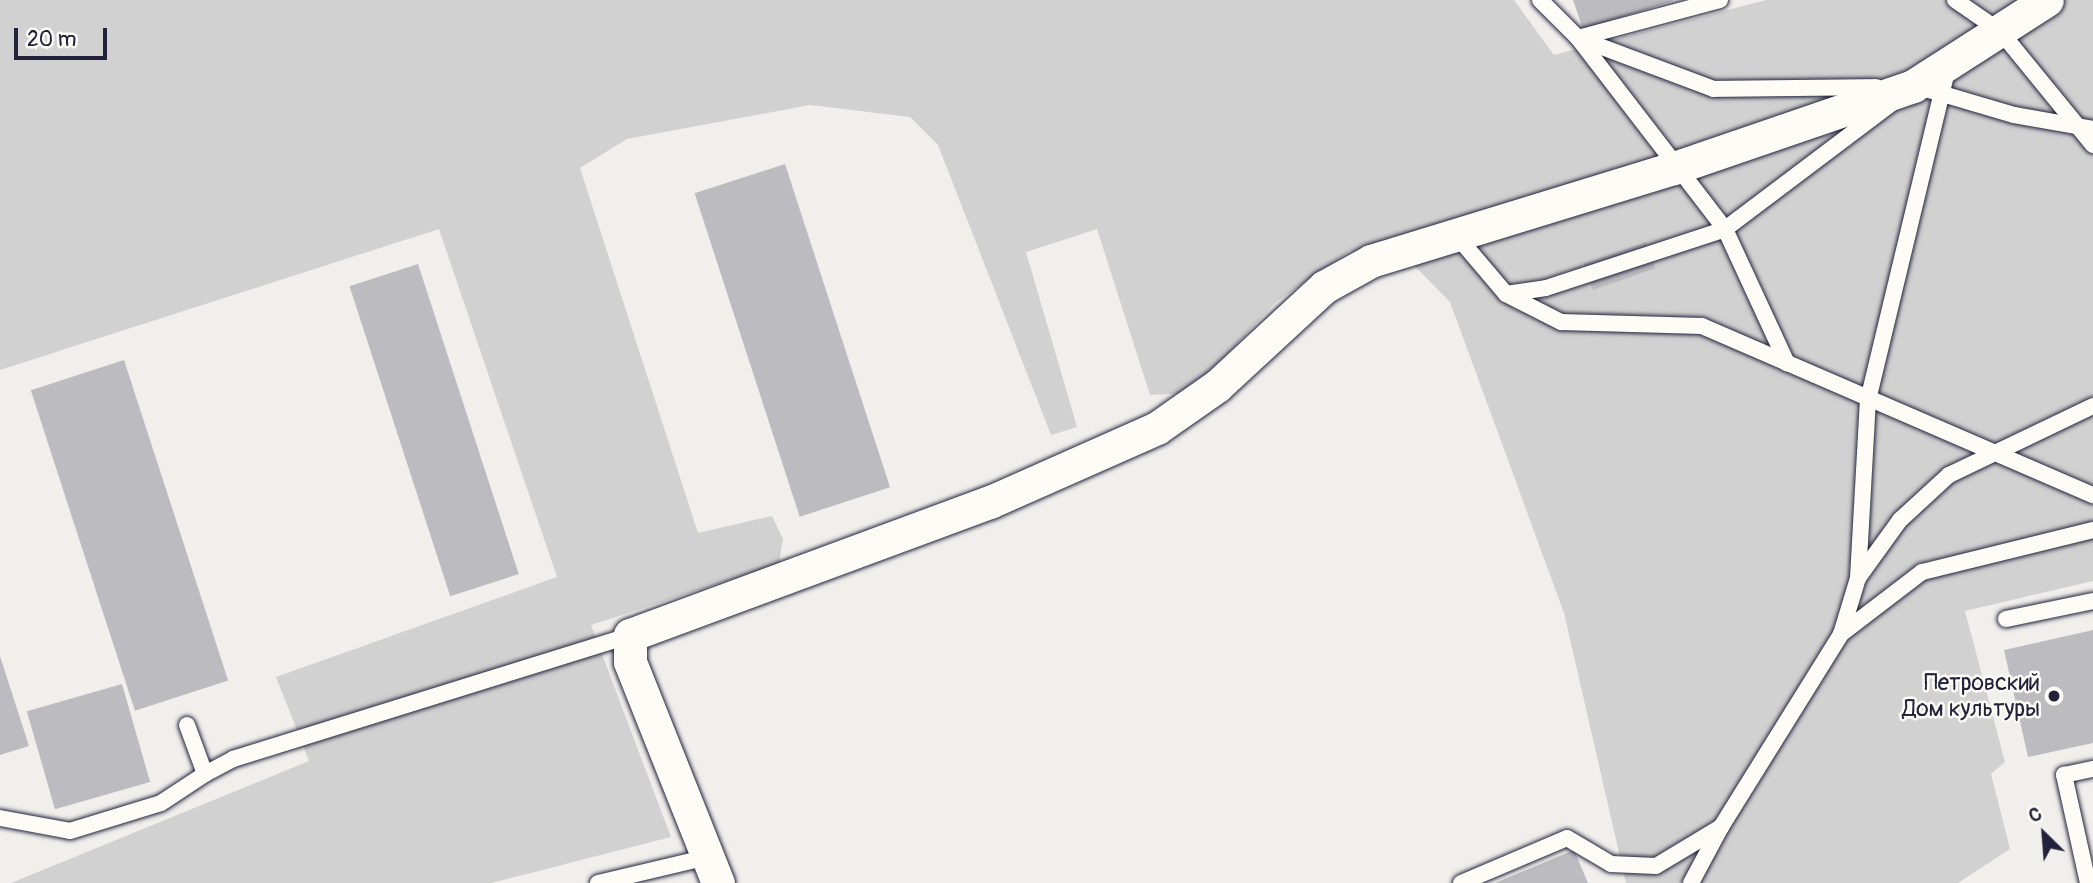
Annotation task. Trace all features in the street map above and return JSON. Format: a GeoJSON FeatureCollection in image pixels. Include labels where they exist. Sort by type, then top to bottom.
{"type":"FeatureCollection","features":[{"type":"Feature","properties":{"kind":"street"},"geometry":{"type":"LineString","coordinates":[[713,870],[630,662],[630,635],[990,502],[1157,429],[1217,386],[1324,286],[1371,261],[1674,169],[1935,79],[2047,0]]}},
{"type":"Feature","properties":{"kind":"lane"},"geometry":{"type":"LineString","coordinates":[[1539,0],[1578,38],[1674,169],[1725,229],[1787,363]]}},
{"type":"Feature","properties":{"kind":"lane"},"geometry":{"type":"LineString","coordinates":[[1578,38],[1720,0]]}},
{"type":"Feature","properties":{"kind":"lane"},"geometry":{"type":"LineString","coordinates":[[1955,0],[2000,32],[2073,125],[2093,145]]}},
{"type":"Feature","properties":{"kind":"lane"},"geometry":{"type":"LineString","coordinates":[[1578,38],[1714,89],[1935,79],[2014,115],[2093,129]]}},
{"type":"Feature","properties":{"kind":"lane"},"geometry":{"type":"LineString","coordinates":[[1506,294],[1546,288],[1725,229],[1935,79]]}},
{"type":"Feature","properties":{"kind":"lane"},"geometry":{"type":"LineString","coordinates":[[1691,883],[1721,827],[1841,634],[1858,578],[1868,400],[1935,79]]}},
{"type":"Feature","properties":{"kind":"lane"},"geometry":{"type":"LineString","coordinates":[[1456,235],[1506,294],[1561,322],[1702,326],[1998,457],[2093,495]]}},
{"type":"Feature","properties":{"kind":"lane"},"geometry":{"type":"LineString","coordinates":[[1858,578],[1900,520],[1949,475],[1998,457],[2093,406]]}},
{"type":"Feature","properties":{"kind":"lane"},"geometry":{"type":"LineString","coordinates":[[1841,634],[1922,572],[2093,530]]}},
{"type":"Feature","properties":{"kind":"lane"},"geometry":{"type":"LineString","coordinates":[[2006,619],[2093,601]]}},
{"type":"Feature","properties":{"kind":"lane"},"geometry":{"type":"LineString","coordinates":[[0,821],[70,831],[161,803],[233,759],[630,635]]}},
{"type":"Feature","properties":{"kind":"lane"},"geometry":{"type":"LineString","coordinates":[[187,725],[205,774]]}},
{"type":"Feature","properties":{"kind":"lane"},"geometry":{"type":"LineString","coordinates":[[2088,883],[2064,775],[2093,769]]}},
{"type":"Feature","properties":{"kind":"lane"},"geometry":{"type":"LineString","coordinates":[[1461,883],[1567,838],[1611,864],[1656,866],[1721,827]]}},
{"type":"Feature","properties":{"kind":"lane"},"geometry":{"type":"LineString","coordinates":[[598,883],[713,870]]}},
{"type":"Feature","properties":{"kind":"shaded area"},"geometry":{"type":"Polygon","coordinates":[[[0,0],[1514,0],[1554,55],[1766,0],[2093,0],[2093,581],[1965,611],[2005,762],[1991,774],[2010,849],[1958,883],[1626,883],[1564,613],[1450,302],[1407,258],[1350,251],[1276,302],[1191,393],[1150,395],[1097,229],[1026,252],[1077,427],[1051,435],[938,145],[910,117],[810,105],[627,139],[580,168],[698,533],[772,516],[783,539],[779,564],[591,625],[671,837],[491,883],[11,883],[309,761],[276,677],[557,577],[439,229],[0,370],[0,0]]]}},
{"type":"Feature","properties":{"kind":"building"},"geometry":{"type":"Polygon","coordinates":[[[1573,0],[1673,0],[1673,1],[1583,29],[1573,0]]]}},
{"type":"Feature","properties":{"kind":"building"},"geometry":{"type":"Polygon","coordinates":[[[785,164],[890,487],[800,517],[695,193],[785,164]]]}},
{"type":"Feature","properties":{"kind":"building"},"geometry":{"type":"Polygon","coordinates":[[[1646,242],[1655,268],[1593,290],[1584,263],[1646,242]]]}},
{"type":"Feature","properties":{"kind":"building"},"geometry":{"type":"Polygon","coordinates":[[[418,264],[519,574],[450,596],[350,286],[418,264]]]}},
{"type":"Feature","properties":{"kind":"building"},"geometry":{"type":"Polygon","coordinates":[[[124,360],[228,681],[135,711],[31,390],[124,360]]]}},
{"type":"Feature","properties":{"kind":"building","name":"Петровский Дом культуры"},"geometry":{"type":"Polygon","coordinates":[[[2093,630],[2093,743],[2028,757],[2004,650],[2093,630]]]}},
{"type":"Feature","properties":{"kind":"building"},"geometry":{"type":"Polygon","coordinates":[[[0,656],[29,746],[0,755],[0,656]]]}},
{"type":"Feature","properties":{"kind":"building"},"geometry":{"type":"Polygon","coordinates":[[[122,684],[150,782],[55,809],[27,711],[122,684]]]}},
{"type":"Feature","properties":{"kind":"building"},"geometry":{"type":"Polygon","coordinates":[[[1574,850],[1588,883],[1495,883],[1574,850]]]}},
{"type":"Feature","properties":{"kind":"place","name":"Петровский Дом культуры"},"geometry":{"type":"Point","coordinates":[2054,696]}}]}
